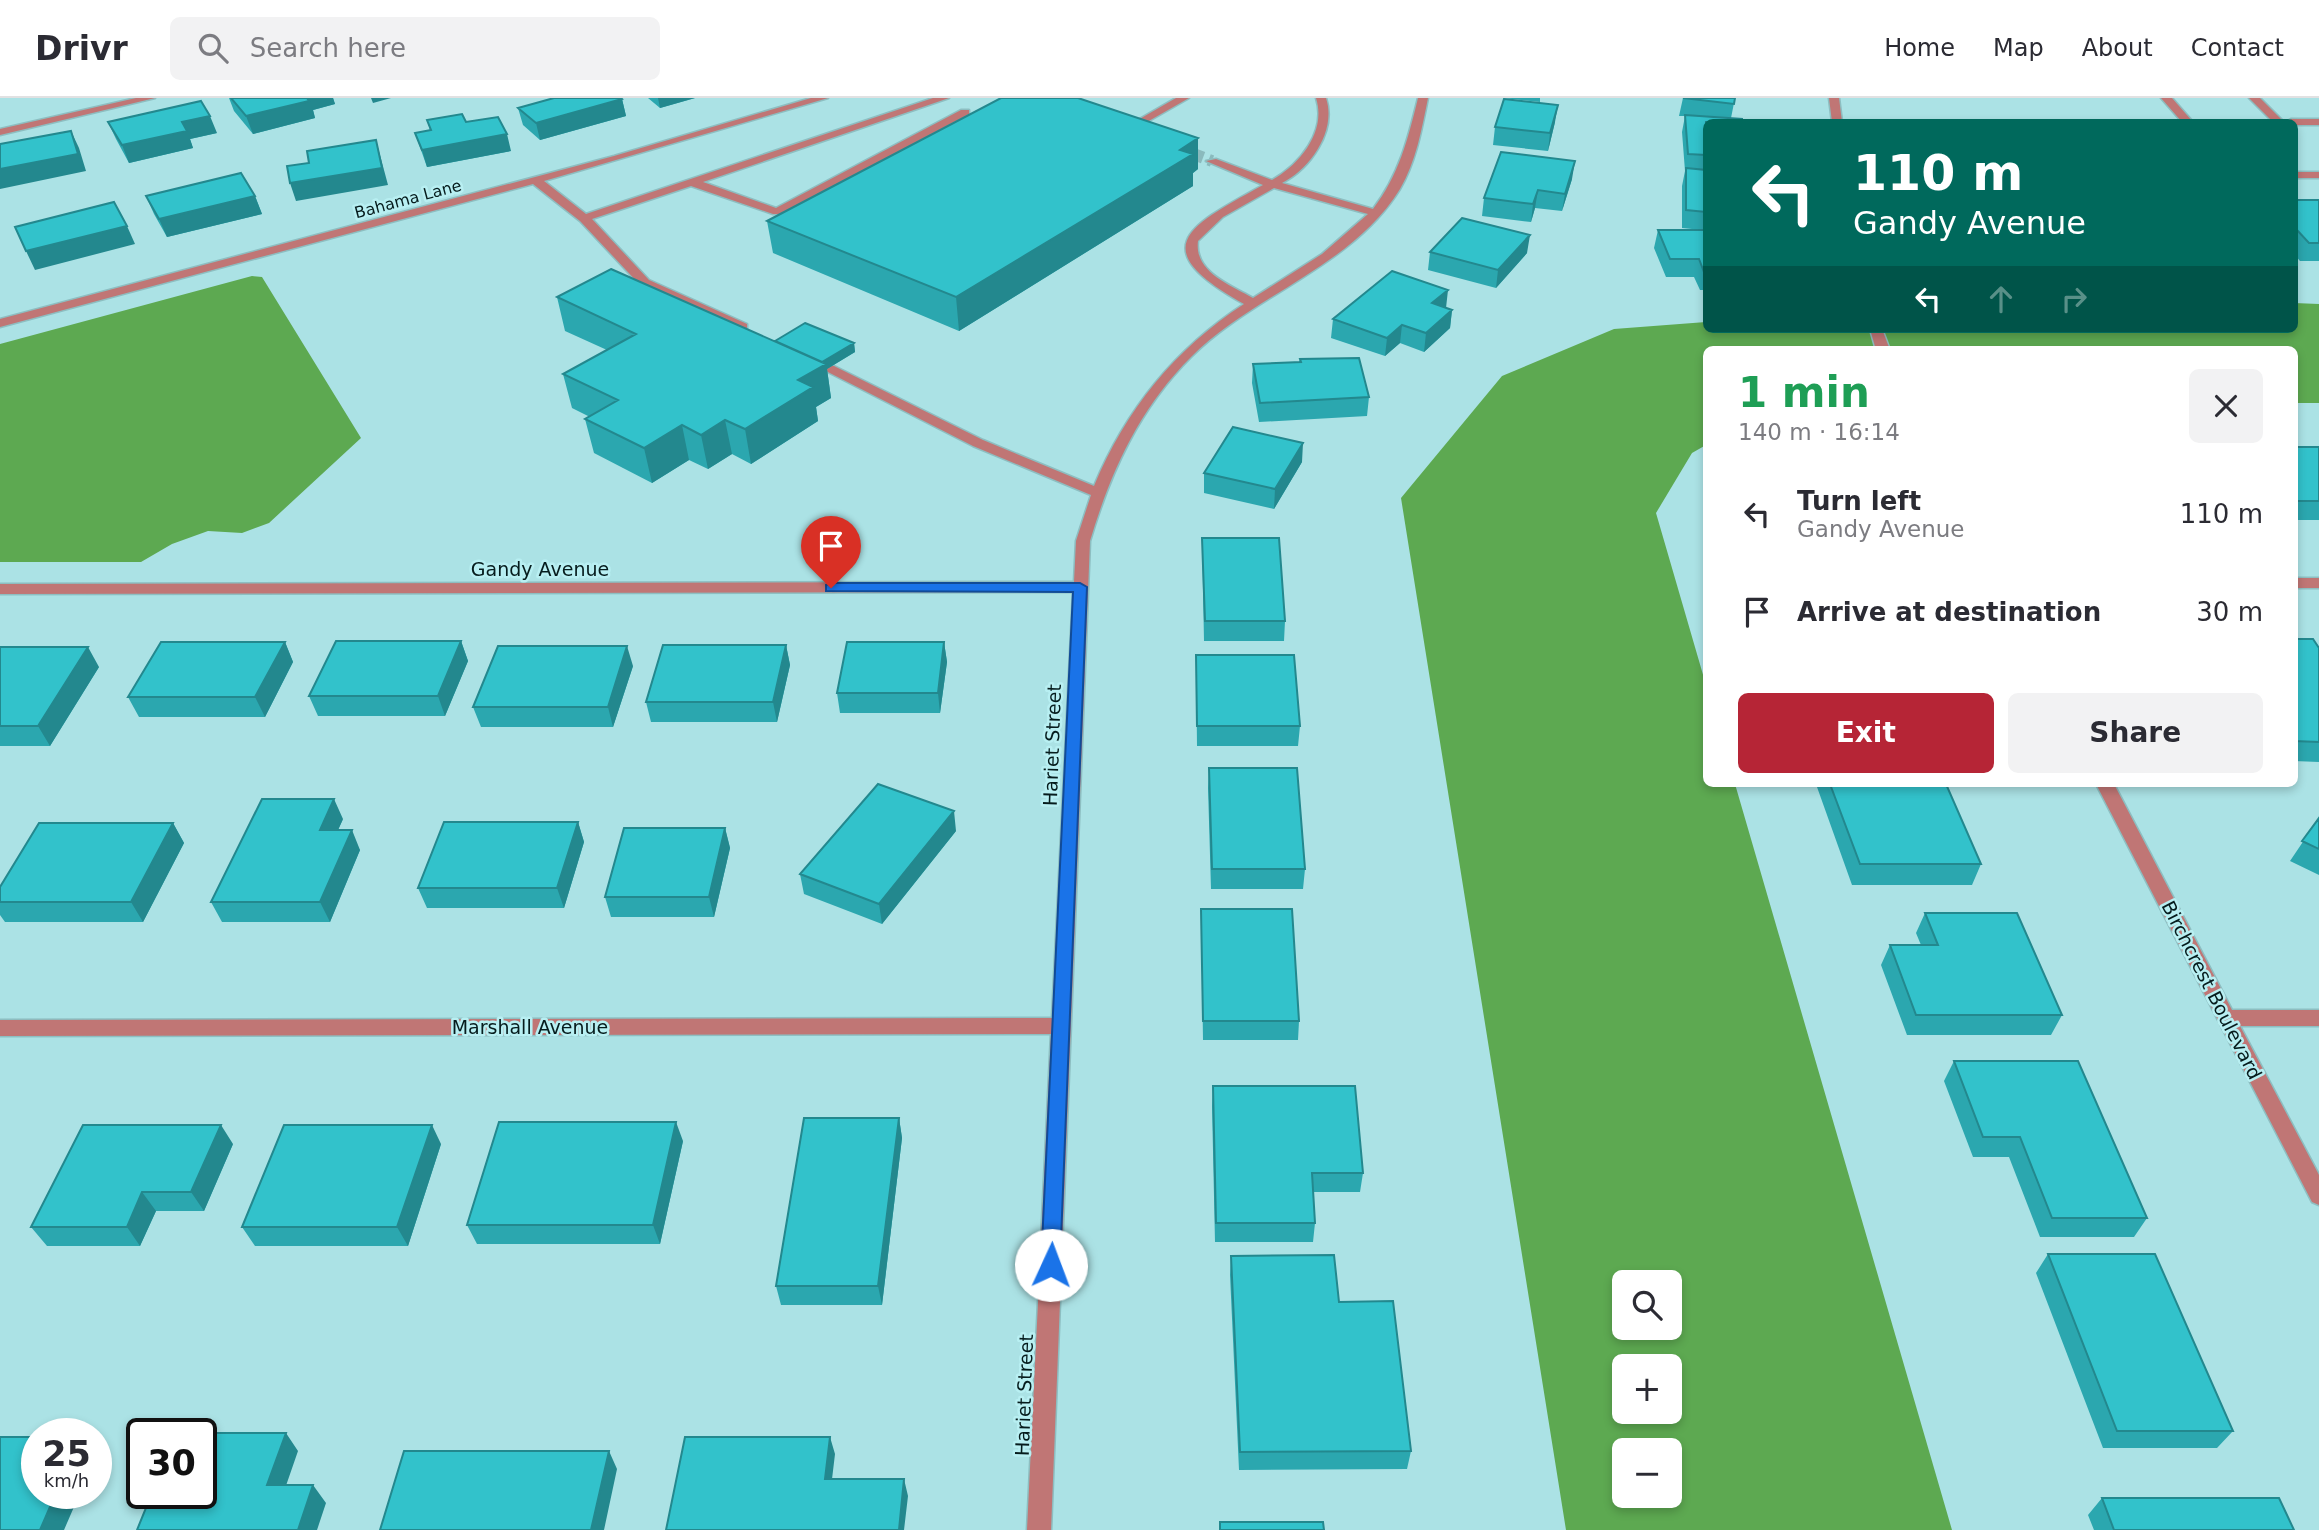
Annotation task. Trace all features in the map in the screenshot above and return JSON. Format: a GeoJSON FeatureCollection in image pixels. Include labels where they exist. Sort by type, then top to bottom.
{"type":"FeatureCollection","features":[{"type":"Feature","properties":{"kind":"street"},"geometry":{"type":"LineString","coordinates":[[0,132],[150,98]]}},
{"type":"Feature","properties":{"kind":"street","name":"Bahama Lane"},"geometry":{"type":"LineString","coordinates":[[0,323],[536,181],[823,98]]}},
{"type":"Feature","properties":{"kind":"street"},"geometry":{"type":"LineString","coordinates":[[1117,124],[1134,131],[1184,98]]}},
{"type":"Feature","properties":{"kind":"street"},"geometry":{"type":"LineString","coordinates":[[1252,303],[1225,289],[1190,260],[1188,247],[1192,235],[1297,169],[1318,138],[1325,106],[1321,98]]}},
{"type":"Feature","properties":{"kind":"street","name":"Hariet Street"},"geometry":{"type":"LineString","coordinates":[[1039,1530],[1083,541],[1097,492],[1123,433],[1159,384],[1189,352],[1252,303],[1348,240],[1376,213],[1394,188],[1408,156],[1423,98]]}},
{"type":"Feature","properties":{"kind":"street"},"geometry":{"type":"LineString","coordinates":[[1834,98],[1837,119]]}},
{"type":"Feature","properties":{"kind":"street"},"geometry":{"type":"LineString","coordinates":[[2166,98],[2185,119]]}},
{"type":"Feature","properties":{"kind":"street"},"geometry":{"type":"LineString","coordinates":[[2254,98],[2276,119]]}},
{"type":"Feature","properties":{"kind":"street"},"geometry":{"type":"LineString","coordinates":[[584,218],[941,100],[965,112]]}},
{"type":"Feature","properties":{"kind":"street"},"geometry":{"type":"LineString","coordinates":[[694,183],[777,212],[965,112],[978,110]]}},
{"type":"Feature","properties":{"kind":"street"},"geometry":{"type":"LineString","coordinates":[[2298,122],[2319,122]]}},
{"type":"Feature","properties":{"kind":"street"},"geometry":{"type":"LineString","coordinates":[[1212,161],[1272,184],[1376,213]]}},
{"type":"Feature","properties":{"kind":"street"},"geometry":{"type":"LineString","coordinates":[[2298,175],[2319,175]]}},
{"type":"Feature","properties":{"kind":"street"},"geometry":{"type":"LineString","coordinates":[[536,181],[584,218],[645,283],[758,335]]}},
{"type":"Feature","properties":{"kind":"street"},"geometry":{"type":"LineString","coordinates":[[829,369],[978,443],[1097,492]]}},
{"type":"Feature","properties":{"kind":"street"},"geometry":{"type":"LineString","coordinates":[[2298,583],[2319,583]]}},
{"type":"Feature","properties":{"kind":"street","name":"Gandy Avenue"},"geometry":{"type":"LineString","coordinates":[[0,589],[1080,587]]}},
{"type":"Feature","properties":{"kind":"street","name":"Birchcrest Boulevard"},"geometry":{"type":"LineString","coordinates":[[2107,787],[2319,1196]]}},
{"type":"Feature","properties":{"kind":"street"},"geometry":{"type":"LineString","coordinates":[[2226,1018],[2319,1018]]}},
{"type":"Feature","properties":{"kind":"street","name":"Marshall Avenue"},"geometry":{"type":"LineString","coordinates":[[0,1028],[1061,1026]]}},
{"type":"Feature","properties":{"kind":"shaded area"},"geometry":{"type":"Polygon","coordinates":[[[252,276],[262,277],[361,438],[269,523],[242,533],[208,531],[172,544],[141,562],[0,562],[0,344],[252,276]]]}},
{"type":"Feature","properties":{"kind":"shaded area"},"geometry":{"type":"Polygon","coordinates":[[[2298,303],[2319,304],[2319,403],[2298,403],[2298,346],[1703,346],[1703,447],[1692,453],[1656,513],[1703,675],[1703,787],[1736,787],[1952,1530],[1566,1530],[1401,498],[1502,376],[1614,329],[1703,322],[1703,333],[2298,333],[2298,303]]]}},
{"type":"Feature","properties":{"kind":"building"},"geometry":{"type":"Polygon","coordinates":[[[231,98],[307,98],[309,101],[246,116],[231,98]]]}},
{"type":"Feature","properties":{"kind":"building"},"geometry":{"type":"Polygon","coordinates":[[[554,98],[622,99],[536,123],[518,108],[554,98]]]}},
{"type":"Feature","properties":{"kind":"building"},"geometry":{"type":"Polygon","coordinates":[[[1001,98],[1078,98],[1198,138],[1180,150],[1193,154],[956,297],[767,221],[1001,98]]]}},
{"type":"Feature","properties":{"kind":"building"},"geometry":{"type":"Polygon","coordinates":[[[1683,98],[1735,98],[1734,104],[1683,98]]]}},
{"type":"Feature","properties":{"kind":"building"},"geometry":{"type":"Polygon","coordinates":[[[1504,99],[1558,105],[1550,133],[1495,127],[1504,99]]]}},
{"type":"Feature","properties":{"kind":"building"},"geometry":{"type":"Polygon","coordinates":[[[201,101],[210,116],[182,122],[187,131],[122,145],[108,122],[201,101]]]}},
{"type":"Feature","properties":{"kind":"building"},"geometry":{"type":"Polygon","coordinates":[[[462,114],[466,122],[498,117],[507,134],[422,150],[415,133],[431,130],[427,120],[462,114]]]}},
{"type":"Feature","properties":{"kind":"building"},"geometry":{"type":"Polygon","coordinates":[[[1685,115],[1742,119],[1703,119],[1703,155],[1688,154],[1685,115]]]}},
{"type":"Feature","properties":{"kind":"building"},"geometry":{"type":"Polygon","coordinates":[[[71,131],[78,154],[0,169],[0,144],[71,131]]]}},
{"type":"Feature","properties":{"kind":"building"},"geometry":{"type":"Polygon","coordinates":[[[376,140],[382,168],[290,183],[287,166],[309,163],[307,151],[376,140]]]}},
{"type":"Feature","properties":{"kind":"building"},"geometry":{"type":"Polygon","coordinates":[[[1501,152],[1575,161],[1565,194],[1538,190],[1533,204],[1484,198],[1501,152]]]}},
{"type":"Feature","properties":{"kind":"building"},"geometry":{"type":"Polygon","coordinates":[[[1686,168],[1703,170],[1703,212],[1686,210],[1686,168]]]}},
{"type":"Feature","properties":{"kind":"building"},"geometry":{"type":"Polygon","coordinates":[[[241,173],[255,196],[159,219],[146,196],[241,173]]]}},
{"type":"Feature","properties":{"kind":"building"},"geometry":{"type":"Polygon","coordinates":[[[2298,200],[2319,200],[2319,243],[2309,243],[2298,231],[2298,200]]]}},
{"type":"Feature","properties":{"kind":"building"},"geometry":{"type":"Polygon","coordinates":[[[114,202],[127,226],[26,251],[15,227],[114,202]]]}},
{"type":"Feature","properties":{"kind":"building"},"geometry":{"type":"Polygon","coordinates":[[[1462,218],[1530,235],[1498,270],[1430,252],[1462,218]]]}},
{"type":"Feature","properties":{"kind":"building"},"geometry":{"type":"Polygon","coordinates":[[[1658,230],[1703,230],[1703,269],[1699,259],[1670,259],[1658,230]]]}},
{"type":"Feature","properties":{"kind":"building"},"geometry":{"type":"Polygon","coordinates":[[[611,269],[826,364],[798,380],[813,387],[745,429],[725,420],[701,435],[682,425],[644,448],[585,419],[618,400],[563,374],[636,334],[557,297],[611,269]]]}},
{"type":"Feature","properties":{"kind":"building"},"geometry":{"type":"Polygon","coordinates":[[[1392,271],[1448,290],[1432,303],[1452,310],[1426,333],[1402,325],[1387,338],[1333,319],[1392,271]]]}},
{"type":"Feature","properties":{"kind":"building"},"geometry":{"type":"Polygon","coordinates":[[[805,323],[854,343],[822,362],[775,341],[805,323]]]}},
{"type":"Feature","properties":{"kind":"building"},"geometry":{"type":"Polygon","coordinates":[[[1359,358],[1369,397],[1260,403],[1253,364],[1301,362],[1300,359],[1359,358]]]}},
{"type":"Feature","properties":{"kind":"building"},"geometry":{"type":"Polygon","coordinates":[[[1233,427],[1303,443],[1275,489],[1204,473],[1233,427]]]}},
{"type":"Feature","properties":{"kind":"building"},"geometry":{"type":"Polygon","coordinates":[[[2298,447],[2319,447],[2319,501],[2298,501],[2298,447]]]}},
{"type":"Feature","properties":{"kind":"building"},"geometry":{"type":"Polygon","coordinates":[[[1202,538],[1279,538],[1285,621],[1205,621],[1202,538]]]}},
{"type":"Feature","properties":{"kind":"building"},"geometry":{"type":"Polygon","coordinates":[[[2298,639],[2313,639],[2319,648],[2319,742],[2298,741],[2298,639]]]}},
{"type":"Feature","properties":{"kind":"building"},"geometry":{"type":"Polygon","coordinates":[[[336,641],[461,641],[438,696],[309,696],[336,641]]]}},
{"type":"Feature","properties":{"kind":"building"},"geometry":{"type":"Polygon","coordinates":[[[161,642],[285,642],[255,697],[128,697],[161,642]]]}},
{"type":"Feature","properties":{"kind":"building"},"geometry":{"type":"Polygon","coordinates":[[[847,642],[944,642],[938,693],[837,693],[847,642]]]}},
{"type":"Feature","properties":{"kind":"building"},"geometry":{"type":"Polygon","coordinates":[[[663,645],[786,645],[773,702],[646,702],[663,645]]]}},
{"type":"Feature","properties":{"kind":"building"},"geometry":{"type":"Polygon","coordinates":[[[498,646],[627,646],[608,707],[473,707],[498,646]]]}},
{"type":"Feature","properties":{"kind":"building"},"geometry":{"type":"Polygon","coordinates":[[[0,647],[88,647],[38,726],[0,726],[0,647]]]}},
{"type":"Feature","properties":{"kind":"building"},"geometry":{"type":"Polygon","coordinates":[[[1196,655],[1294,655],[1300,726],[1197,726],[1196,655]]]}},
{"type":"Feature","properties":{"kind":"building"},"geometry":{"type":"Polygon","coordinates":[[[1209,768],[1297,768],[1305,869],[1212,869],[1209,768]]]}},
{"type":"Feature","properties":{"kind":"building"},"geometry":{"type":"Polygon","coordinates":[[[878,784],[954,811],[879,904],[800,874],[878,784]]]}},
{"type":"Feature","properties":{"kind":"building"},"geometry":{"type":"Polygon","coordinates":[[[1831,787],[1947,787],[1981,864],[1860,864],[1831,787]]]}},
{"type":"Feature","properties":{"kind":"building"},"geometry":{"type":"Polygon","coordinates":[[[262,799],[334,799],[320,830],[352,830],[320,902],[211,902],[262,799]]]}},
{"type":"Feature","properties":{"kind":"building"},"geometry":{"type":"Polygon","coordinates":[[[2319,818],[2319,849],[2302,841],[2319,818]]]}},
{"type":"Feature","properties":{"kind":"building"},"geometry":{"type":"Polygon","coordinates":[[[444,822],[578,822],[557,888],[418,888],[444,822]]]}},
{"type":"Feature","properties":{"kind":"building"},"geometry":{"type":"Polygon","coordinates":[[[39,823],[173,823],[131,902],[0,902],[0,887],[39,823]]]}},
{"type":"Feature","properties":{"kind":"building"},"geometry":{"type":"Polygon","coordinates":[[[624,828],[725,828],[709,897],[605,897],[624,828]]]}},
{"type":"Feature","properties":{"kind":"building"},"geometry":{"type":"Polygon","coordinates":[[[1201,909],[1292,909],[1299,1021],[1203,1021],[1201,909]]]}},
{"type":"Feature","properties":{"kind":"building"},"geometry":{"type":"Polygon","coordinates":[[[1925,913],[2017,913],[2062,1015],[1916,1015],[1890,945],[1938,945],[1925,913]]]}},
{"type":"Feature","properties":{"kind":"building"},"geometry":{"type":"Polygon","coordinates":[[[1954,1061],[2078,1061],[2147,1218],[2052,1218],[2020,1137],[1983,1137],[1954,1061]]]}},
{"type":"Feature","properties":{"kind":"building"},"geometry":{"type":"Polygon","coordinates":[[[1213,1086],[1355,1086],[1363,1173],[1312,1173],[1315,1223],[1216,1223],[1213,1086]]]}},
{"type":"Feature","properties":{"kind":"building"},"geometry":{"type":"Polygon","coordinates":[[[804,1118],[899,1118],[878,1286],[776,1286],[804,1118]]]}},
{"type":"Feature","properties":{"kind":"building"},"geometry":{"type":"Polygon","coordinates":[[[499,1122],[676,1122],[653,1225],[467,1225],[499,1122]]]}},
{"type":"Feature","properties":{"kind":"building"},"geometry":{"type":"Polygon","coordinates":[[[83,1125],[221,1125],[191,1192],[142,1192],[127,1227],[31,1227],[83,1125]]]}},
{"type":"Feature","properties":{"kind":"building"},"geometry":{"type":"Polygon","coordinates":[[[284,1125],[432,1125],[397,1227],[242,1227],[284,1125]]]}},
{"type":"Feature","properties":{"kind":"building"},"geometry":{"type":"Polygon","coordinates":[[[2048,1254],[2155,1254],[2233,1431],[2117,1431],[2048,1254]]]}},
{"type":"Feature","properties":{"kind":"building"},"geometry":{"type":"Polygon","coordinates":[[[1334,1255],[1339,1302],[1393,1301],[1411,1451],[1240,1452],[1231,1256],[1334,1255]]]}},
{"type":"Feature","properties":{"kind":"building"},"geometry":{"type":"Polygon","coordinates":[[[217,1433],[286,1433],[267,1485],[313,1485],[298,1530],[137,1530],[146,1509],[217,1509],[217,1433]]]}},
{"type":"Feature","properties":{"kind":"building"},"geometry":{"type":"Polygon","coordinates":[[[0,1437],[21,1437],[21,1509],[49,1509],[40,1530],[0,1530],[0,1437]]]}},
{"type":"Feature","properties":{"kind":"building"},"geometry":{"type":"Polygon","coordinates":[[[685,1437],[830,1437],[825,1479],[904,1479],[899,1530],[666,1530],[685,1437]]]}},
{"type":"Feature","properties":{"kind":"building"},"geometry":{"type":"Polygon","coordinates":[[[404,1451],[609,1451],[591,1530],[380,1530],[404,1451]]]}},
{"type":"Feature","properties":{"kind":"building"},"geometry":{"type":"Polygon","coordinates":[[[2102,1498],[2279,1498],[2294,1530],[2114,1530],[2102,1498]]]}},
{"type":"Feature","properties":{"kind":"building"},"geometry":{"type":"Polygon","coordinates":[[[1220,1522],[1323,1522],[1324,1530],[1220,1530],[1220,1522]]]}},
{"type":"Feature","properties":{"kind":"tunnel"},"geometry":{"type":"LineString","coordinates":[[1175,147],[1212,161]]}},
{"type":"Feature","properties":{"kind":"route"},"geometry":{"type":"LineString","coordinates":[[831,588],[1080,587],[1051,1265]]}}]}
